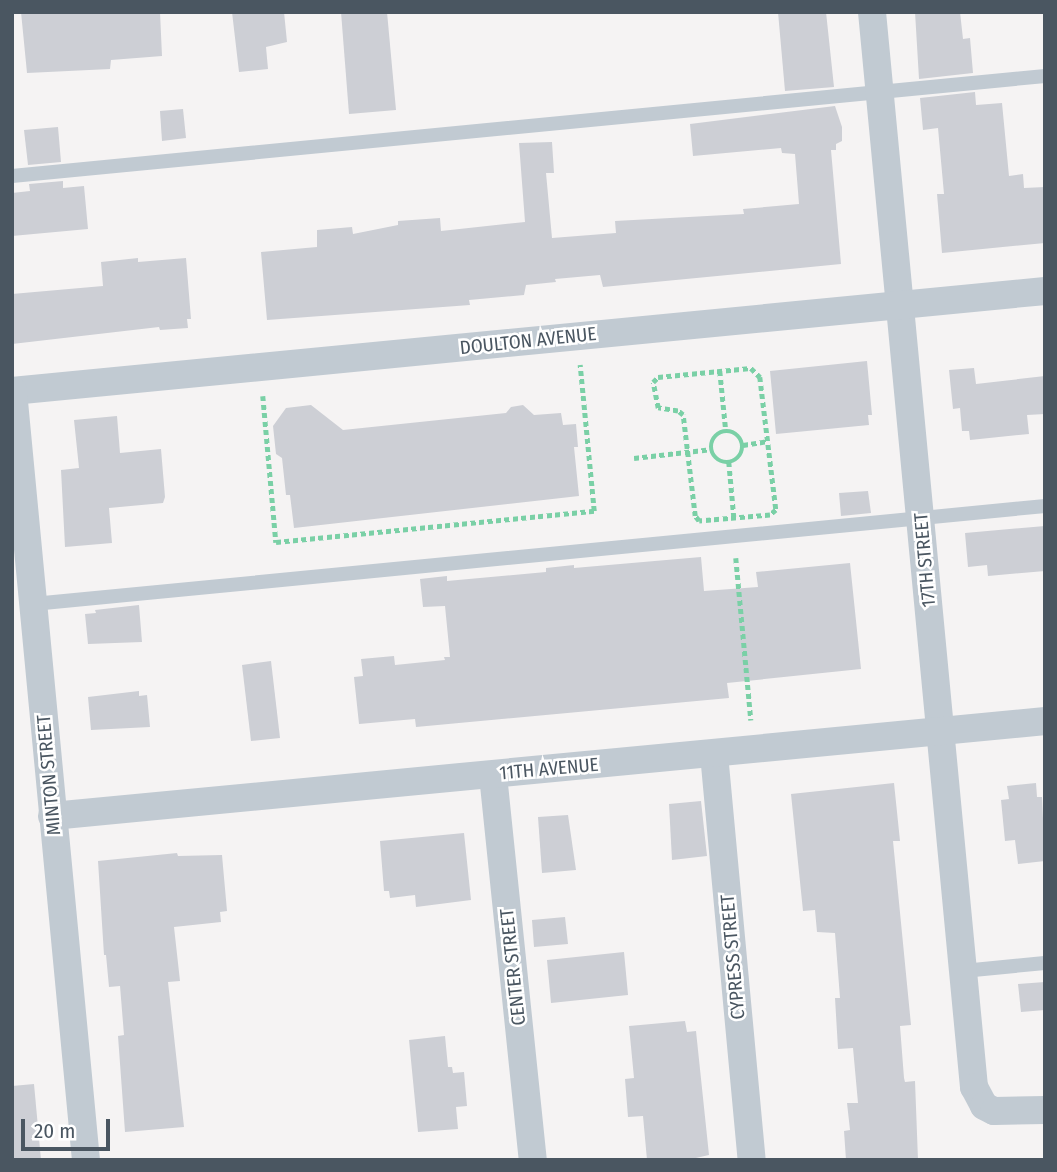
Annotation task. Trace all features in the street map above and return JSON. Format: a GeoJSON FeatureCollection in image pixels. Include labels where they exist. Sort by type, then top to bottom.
{"type":"FeatureCollection","features":[{"type":"Feature","properties":{"kind":"street","name":"17TH STREET"},"geometry":{"type":"LineString","coordinates":[[872,12],[902,305],[974,1087],[984,1106],[1008,1113],[1045,1110]]}},
{"type":"Feature","properties":{"kind":"street","name":"DOULTON AVENUE"},"geometry":{"type":"LineString","coordinates":[[13,391],[1045,291]]}},
{"type":"Feature","properties":{"kind":"street","name":"MINTON STREET"},"geometry":{"type":"LineString","coordinates":[[13,391],[86,1160]]}},
{"type":"Feature","properties":{"kind":"street","name":"11TH AVENUE"},"geometry":{"type":"LineString","coordinates":[[52,816],[1045,721]]}},
{"type":"Feature","properties":{"kind":"street","name":"CYPRESS STREET"},"geometry":{"type":"LineString","coordinates":[[714,754],[752,1160]]}},
{"type":"Feature","properties":{"kind":"street","name":"CENTER STREET"},"geometry":{"type":"LineString","coordinates":[[493,775],[533,1160]]}},
{"type":"Feature","properties":{"kind":"lane"},"geometry":{"type":"LineString","coordinates":[[12,176],[1045,76]]}},
{"type":"Feature","properties":{"kind":"lane"},"geometry":{"type":"LineString","coordinates":[[33,604],[1045,506]]}},
{"type":"Feature","properties":{"kind":"lane"},"geometry":{"type":"LineString","coordinates":[[963,971],[1045,963]]}},
{"type":"Feature","properties":{"kind":"path"},"geometry":{"type":"LineString","coordinates":[[263,396],[276,542],[594,511],[580,365]]}},
{"type":"Feature","properties":{"kind":"path"},"geometry":{"type":"LineString","coordinates":[[751,368],[759,373],[768,441],[775,511],[770,515],[734,519],[696,519],[683,415],[678,411],[658,408],[654,381],[660,377],[751,368]]}},
{"type":"Feature","properties":{"kind":"path"},"geometry":{"type":"LineString","coordinates":[[720,371],[726,431]]}},
{"type":"Feature","properties":{"kind":"path"},"geometry":{"type":"LineString","coordinates":[[726,431],[737,435],[743,445],[740,456],[729,462],[718,459],[712,449],[715,437],[726,431]]}},
{"type":"Feature","properties":{"kind":"path"},"geometry":{"type":"LineString","coordinates":[[743,445],[768,441]]}},
{"type":"Feature","properties":{"kind":"path"},"geometry":{"type":"LineString","coordinates":[[634,458],[712,449]]}},
{"type":"Feature","properties":{"kind":"path"},"geometry":{"type":"LineString","coordinates":[[729,462],[734,519]]}},
{"type":"Feature","properties":{"kind":"path"},"geometry":{"type":"LineString","coordinates":[[735,549],[751,720]]}},
{"type":"Feature","properties":{"kind":"building"},"geometry":{"type":"Polygon","coordinates":[[[21,12],[160,12],[162,56],[111,60],[110,69],[27,73],[21,12]]]}},
{"type":"Feature","properties":{"kind":"building"},"geometry":{"type":"Polygon","coordinates":[[[232,12],[284,12],[287,42],[266,47],[268,69],[239,72],[232,12]]]}},
{"type":"Feature","properties":{"kind":"building"},"geometry":{"type":"Polygon","coordinates":[[[341,12],[387,12],[396,110],[349,114],[341,12]]]}},
{"type":"Feature","properties":{"kind":"building"},"geometry":{"type":"Polygon","coordinates":[[[778,12],[826,12],[834,87],[785,91],[778,12]]]}},
{"type":"Feature","properties":{"kind":"building"},"geometry":{"type":"Polygon","coordinates":[[[915,12],[960,12],[963,39],[970,38],[973,73],[919,79],[915,12]]]}},
{"type":"Feature","properties":{"kind":"building"},"geometry":{"type":"Polygon","coordinates":[[[975,92],[976,105],[1002,103],[1009,176],[1023,174],[1024,188],[1045,187],[1045,243],[942,253],[937,194],[944,194],[938,128],[923,130],[920,98],[975,92]]]}},
{"type":"Feature","properties":{"kind":"building"},"geometry":{"type":"Polygon","coordinates":[[[835,106],[842,127],[842,141],[836,144],[836,150],[831,150],[841,264],[603,287],[600,275],[555,279],[556,282],[526,285],[524,295],[469,300],[470,305],[267,320],[261,252],[317,247],[317,230],[352,227],[353,234],[398,225],[398,221],[440,218],[441,231],[525,222],[519,143],[552,142],[554,173],[546,173],[552,238],[616,233],[615,221],[744,214],[743,209],[799,204],[795,154],[782,153],[781,148],[693,156],[690,124],[835,106]]]}},
{"type":"Feature","properties":{"kind":"building"},"geometry":{"type":"Polygon","coordinates":[[[183,109],[186,138],[162,141],[160,111],[183,109]]]}},
{"type":"Feature","properties":{"kind":"building"},"geometry":{"type":"Polygon","coordinates":[[[58,127],[61,162],[28,165],[24,130],[58,127]]]}},
{"type":"Feature","properties":{"kind":"building"},"geometry":{"type":"Polygon","coordinates":[[[63,181],[63,188],[84,186],[88,229],[12,236],[12,193],[30,191],[29,184],[63,181]]]}},
{"type":"Feature","properties":{"kind":"building"},"geometry":{"type":"Polygon","coordinates":[[[138,258],[138,262],[186,258],[191,319],[187,319],[188,328],[160,330],[159,327],[12,344],[12,294],[103,286],[101,262],[138,258]]]}},
{"type":"Feature","properties":{"kind":"building"},"geometry":{"type":"Polygon","coordinates":[[[867,361],[872,415],[868,415],[869,425],[776,434],[770,371],[867,361]]]}},
{"type":"Feature","properties":{"kind":"building"},"geometry":{"type":"Polygon","coordinates":[[[974,368],[976,384],[1045,376],[1045,414],[1027,415],[1029,434],[970,440],[969,431],[962,431],[960,408],[953,409],[949,370],[974,368]]]}},
{"type":"Feature","properties":{"kind":"building"},"geometry":{"type":"Polygon","coordinates":[[[311,405],[343,430],[506,413],[511,407],[523,405],[534,415],[561,413],[563,425],[576,424],[578,447],[574,447],[579,496],[294,528],[290,495],[286,495],[282,458],[276,454],[273,426],[286,408],[311,405]]]}},
{"type":"Feature","properties":{"kind":"building"},"geometry":{"type":"Polygon","coordinates":[[[117,416],[120,453],[161,449],[165,497],[163,503],[109,508],[112,543],[65,547],[61,470],[79,468],[74,420],[117,416]]]}},
{"type":"Feature","properties":{"kind":"building"},"geometry":{"type":"Polygon","coordinates":[[[868,491],[871,513],[841,516],[839,493],[868,491]]]}},
{"type":"Feature","properties":{"kind":"building"},"geometry":{"type":"Polygon","coordinates":[[[1045,526],[1045,571],[988,576],[987,565],[968,567],[965,533],[1045,526]]]}},
{"type":"Feature","properties":{"kind":"building"},"geometry":{"type":"Polygon","coordinates":[[[701,557],[704,591],[758,587],[756,572],[850,563],[861,669],[727,683],[729,698],[416,727],[415,719],[359,724],[354,677],[363,676],[361,659],[394,656],[395,665],[445,660],[444,657],[450,657],[445,606],[423,607],[420,579],[447,576],[447,581],[546,572],[546,568],[574,565],[574,568],[701,557]]]}},
{"type":"Feature","properties":{"kind":"building"},"geometry":{"type":"Polygon","coordinates":[[[139,605],[142,642],[88,644],[85,614],[96,613],[95,610],[139,605]]]}},
{"type":"Feature","properties":{"kind":"building"},"geometry":{"type":"Polygon","coordinates":[[[271,661],[280,738],[251,741],[242,665],[271,661]]]}},
{"type":"Feature","properties":{"kind":"building"},"geometry":{"type":"Polygon","coordinates":[[[139,691],[139,696],[147,695],[150,727],[91,730],[88,697],[139,691]]]}},
{"type":"Feature","properties":{"kind":"building"},"geometry":{"type":"Polygon","coordinates":[[[894,783],[900,841],[893,841],[911,1025],[900,1026],[905,1082],[915,1081],[918,1160],[846,1160],[844,1131],[850,1130],[847,1103],[858,1103],[853,1048],[838,1049],[835,998],[840,998],[835,933],[817,932],[815,910],[803,911],[791,794],[894,783]]]}},
{"type":"Feature","properties":{"kind":"building"},"geometry":{"type":"Polygon","coordinates":[[[1036,783],[1037,797],[1042,797],[1045,861],[1018,864],[1015,840],[1005,841],[1001,800],[1009,799],[1007,786],[1036,783]]]}},
{"type":"Feature","properties":{"kind":"building"},"geometry":{"type":"Polygon","coordinates":[[[701,801],[707,856],[672,860],[669,804],[701,801]]]}},
{"type":"Feature","properties":{"kind":"building"},"geometry":{"type":"Polygon","coordinates":[[[568,815],[576,870],[542,873],[538,817],[568,815]]]}},
{"type":"Feature","properties":{"kind":"building"},"geometry":{"type":"Polygon","coordinates":[[[464,833],[471,900],[416,907],[415,895],[390,898],[389,891],[384,891],[380,841],[464,833]]]}},
{"type":"Feature","properties":{"kind":"building"},"geometry":{"type":"Polygon","coordinates":[[[177,853],[178,856],[222,855],[227,911],[220,912],[221,922],[174,927],[180,981],[168,982],[184,1127],[125,1132],[118,1036],[124,1035],[120,986],[109,987],[104,955],[98,861],[177,853]]]}},
{"type":"Feature","properties":{"kind":"building"},"geometry":{"type":"Polygon","coordinates":[[[565,917],[568,944],[534,947],[532,920],[565,917]]]}},
{"type":"Feature","properties":{"kind":"building"},"geometry":{"type":"Polygon","coordinates":[[[624,952],[628,995],[551,1003],[547,960],[624,952]]]}},
{"type":"Feature","properties":{"kind":"building"},"geometry":{"type":"Polygon","coordinates":[[[1045,982],[1045,1010],[1021,1012],[1018,984],[1045,982]]]}},
{"type":"Feature","properties":{"kind":"building"},"geometry":{"type":"Polygon","coordinates":[[[685,1021],[687,1032],[696,1031],[709,1155],[687,1160],[647,1160],[643,1116],[628,1117],[625,1079],[634,1078],[629,1026],[685,1021]]]}},
{"type":"Feature","properties":{"kind":"building"},"geometry":{"type":"Polygon","coordinates":[[[445,1036],[448,1067],[452,1067],[453,1073],[464,1072],[467,1106],[456,1107],[458,1129],[418,1132],[409,1040],[445,1036]]]}},
{"type":"Feature","properties":{"kind":"building"},"geometry":{"type":"Polygon","coordinates":[[[34,1084],[41,1160],[12,1160],[12,1086],[34,1084]]]}}]}
